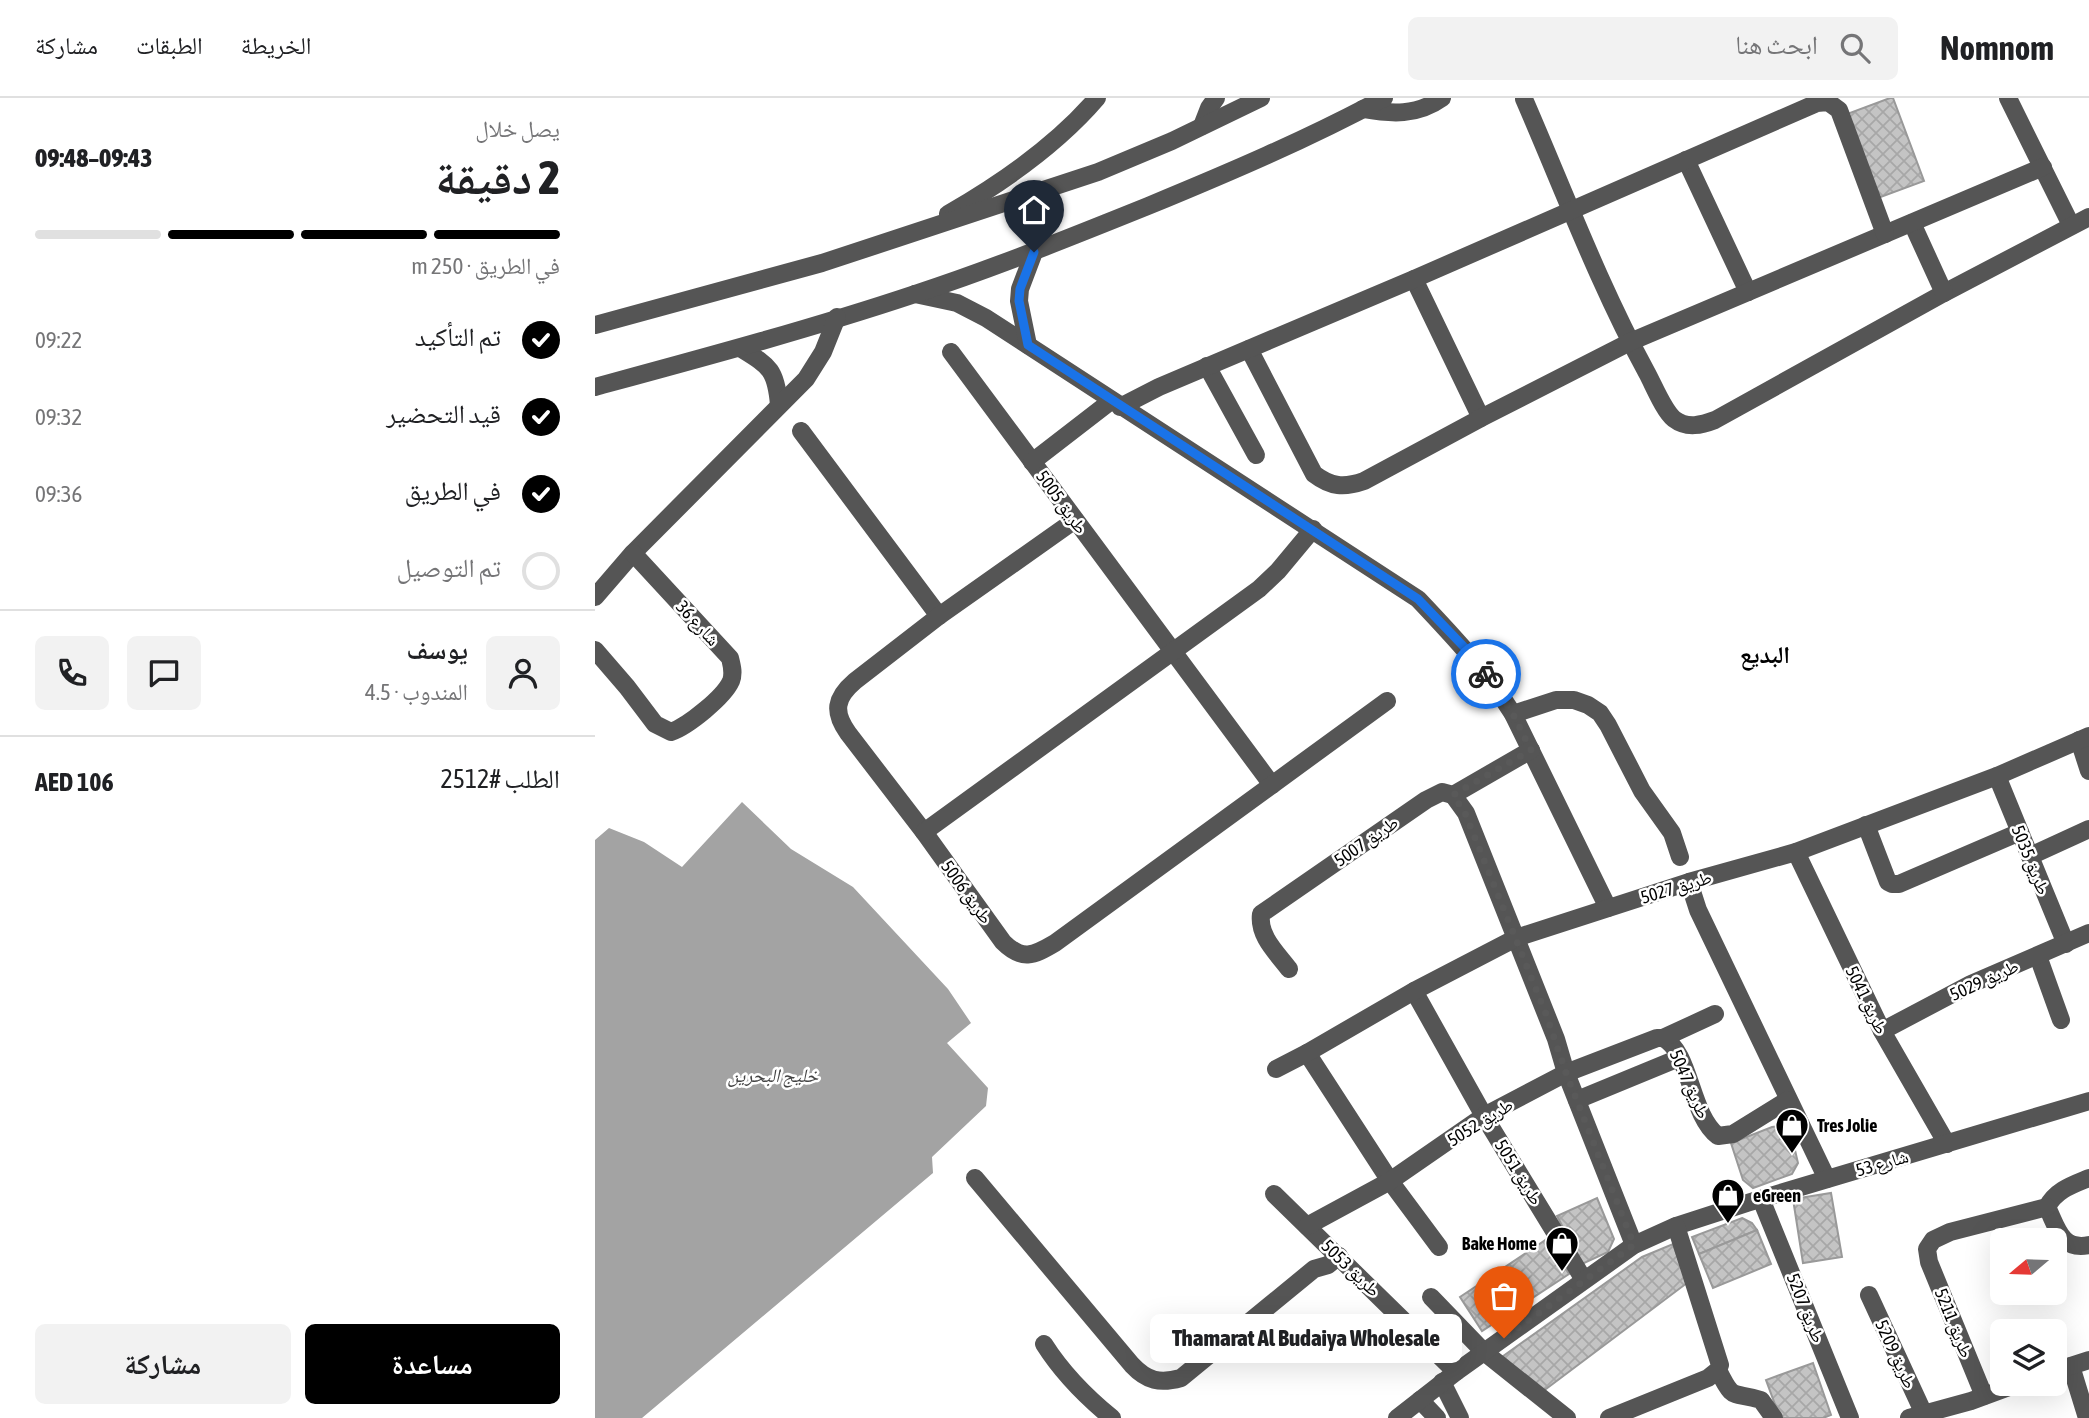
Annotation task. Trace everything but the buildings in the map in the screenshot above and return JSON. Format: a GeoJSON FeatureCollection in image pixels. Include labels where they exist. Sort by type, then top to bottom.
{"type":"FeatureCollection","features":[{"type":"Feature","properties":{"kind":"street"},"geometry":{"type":"LineString","coordinates":[[1202,126],[1216,98]]}},
{"type":"Feature","properties":{"kind":"street"},"geometry":{"type":"LineString","coordinates":[[595,325],[734,288],[915,233],[1098,172],[1261,98]]}},
{"type":"Feature","properties":{"kind":"street"},"geometry":{"type":"LineString","coordinates":[[595,387],[740,348],[915,294],[1034,252],[1198,186],[1384,98]]}},
{"type":"Feature","properties":{"kind":"street"},"geometry":{"type":"LineString","coordinates":[[1363,109],[1385,113],[1410,113],[1433,105],[1442,98]]}},
{"type":"Feature","properties":{"kind":"street"},"geometry":{"type":"LineString","coordinates":[[2008,98],[2071,225]]}},
{"type":"Feature","properties":{"kind":"street"},"geometry":{"type":"LineString","coordinates":[[1524,99],[1630,342],[1674,419],[1687,425],[1702,425],[1715,420],[1944,293],[2089,217]]}},
{"type":"Feature","properties":{"kind":"street"},"geometry":{"type":"LineString","coordinates":[[915,233],[979,196],[1037,155],[1092,101]]}},
{"type":"Feature","properties":{"kind":"street"},"geometry":{"type":"LineString","coordinates":[[1032,462],[1115,404],[1571,211],[1817,103],[1828,102],[1839,110],[1885,234]]}},
{"type":"Feature","properties":{"kind":"street"},"geometry":{"type":"LineString","coordinates":[[1686,160],[1748,292]]}},
{"type":"Feature","properties":{"kind":"street"},"geometry":{"type":"LineString","coordinates":[[1249,349],[1314,474],[1325,482],[1338,486],[1352,485],[1630,342],[2043,167]]}},
{"type":"Feature","properties":{"kind":"street"},"geometry":{"type":"LineString","coordinates":[[1912,223],[1944,293]]}},
{"type":"Feature","properties":{"kind":"street"},"geometry":{"type":"LineString","coordinates":[[1028,345],[1019,301],[1020,289],[1034,252]]}},
{"type":"Feature","properties":{"kind":"street"},"geometry":{"type":"LineString","coordinates":[[1414,278],[1481,418]]}},
{"type":"Feature","properties":{"kind":"street"},"geometry":{"type":"LineString","coordinates":[[915,294],[957,303],[972,310],[1418,599],[1467,650],[1495,685],[1513,714],[1608,908]]}},
{"type":"Feature","properties":{"kind":"street"},"geometry":{"type":"LineString","coordinates":[[595,597],[633,553],[806,379],[824,352],[837,317]]}},
{"type":"Feature","properties":{"kind":"street"},"geometry":{"type":"LineString","coordinates":[[740,348],[758,359],[774,376],[779,405]]}},
{"type":"Feature","properties":{"kind":"street","name":"طريق 5005"},"geometry":{"type":"LineString","coordinates":[[951,352],[1272,785]]}},
{"type":"Feature","properties":{"kind":"street"},"geometry":{"type":"LineString","coordinates":[[1207,366],[1256,455]]}},
{"type":"Feature","properties":{"kind":"street"},"geometry":{"type":"LineString","coordinates":[[801,431],[939,617]]}},
{"type":"Feature","properties":{"kind":"street","name":"طريق 5006"},"geometry":{"type":"LineString","coordinates":[[1075,520],[939,617],[849,686],[843,691],[838,705],[840,721],[844,727],[1012,952],[1025,956],[1039,953],[1055,943],[1387,701]]}},
{"type":"Feature","properties":{"kind":"street"},"geometry":{"type":"LineString","coordinates":[[924,832],[1269,581],[1313,530]]}},
{"type":"Feature","properties":{"kind":"street","name":"شارع 36"},"geometry":{"type":"LineString","coordinates":[[595,650],[655,724],[671,732],[680,729],[707,709],[730,682],[733,670],[730,658],[633,553]]}},
{"type":"Feature","properties":{"kind":"street"},"geometry":{"type":"LineString","coordinates":[[1513,714],[1556,700],[1574,700],[1600,713],[1642,791],[1672,834],[1680,857]]}},
{"type":"Feature","properties":{"kind":"street"},"geometry":{"type":"LineString","coordinates":[[2084,738],[2089,771]]}},
{"type":"Feature","properties":{"kind":"street","name":"طريق 5027"},"geometry":{"type":"LineString","coordinates":[[1276,1069],[1307,1054],[1414,991],[1516,938],[1689,882],[1796,852],[1997,776],[2084,738]]}},
{"type":"Feature","properties":{"kind":"street","name":"طريق 5007"},"geometry":{"type":"LineString","coordinates":[[1289,969],[1264,935],[1259,925],[1261,914],[1426,800],[1441,792],[1453,795],[1531,750]]}},
{"type":"Feature","properties":{"kind":"street","name":"طريق 5035"},"geometry":{"type":"LineString","coordinates":[[1997,776],[2066,944]]}},
{"type":"Feature","properties":{"kind":"street"},"geometry":{"type":"LineString","coordinates":[[1453,795],[1465,813],[1516,938],[1634,1245]]}},
{"type":"Feature","properties":{"kind":"street"},"geometry":{"type":"LineString","coordinates":[[1866,825],[1888,882],[1892,884],[1899,884],[2020,832]]}},
{"type":"Feature","properties":{"kind":"street"},"geometry":{"type":"LineString","coordinates":[[2030,856],[2089,829]]}},
{"type":"Feature","properties":{"kind":"street","name":"طريق 5041"},"geometry":{"type":"LineString","coordinates":[[1796,852],[1882,1031],[1947,1144]]}},
{"type":"Feature","properties":{"kind":"street"},"geometry":{"type":"LineString","coordinates":[[1689,882],[1698,911],[1827,1179]]}},
{"type":"Feature","properties":{"kind":"street","name":"طريق 5029"},"geometry":{"type":"LineString","coordinates":[[1882,1031],[1971,984],[2089,933]]}},
{"type":"Feature","properties":{"kind":"street"},"geometry":{"type":"LineString","coordinates":[[2038,956],[2061,1020]]}},
{"type":"Feature","properties":{"kind":"street","name":"طريق 5051"},"geometry":{"type":"LineString","coordinates":[[1414,991],[1484,1116],[1584,1280]]}},
{"type":"Feature","properties":{"kind":"street","name":"طريق 5052"},"geometry":{"type":"LineString","coordinates":[[1307,1226],[1389,1181],[1484,1116],[1566,1073],[1663,1038],[1715,1014]]}},
{"type":"Feature","properties":{"kind":"street","name":"طريق 5047"},"geometry":{"type":"LineString","coordinates":[[1663,1038],[1675,1047],[1705,1122],[1718,1136],[1733,1133],[1788,1100]]}},
{"type":"Feature","properties":{"kind":"street"},"geometry":{"type":"LineString","coordinates":[[1307,1054],[1389,1181],[1439,1247]]}},
{"type":"Feature","properties":{"kind":"street"},"geometry":{"type":"LineString","coordinates":[[1577,1100],[1679,1058]]}},
{"type":"Feature","properties":{"kind":"street","name":"شارع 53"},"geometry":{"type":"LineString","coordinates":[[1397,1418],[1449,1377],[1634,1245],[1676,1226],[1761,1199],[2089,1101]]}},
{"type":"Feature","properties":{"kind":"street"},"geometry":{"type":"LineString","coordinates":[[975,1178],[1132,1365],[1141,1375],[1154,1381],[1168,1382],[1181,1378],[1317,1267],[1328,1265],[1334,1252]]}},
{"type":"Feature","properties":{"kind":"street"},"geometry":{"type":"LineString","coordinates":[[2089,1178],[2058,1193],[2046,1206],[2064,1240],[2080,1247],[2089,1245]]}},
{"type":"Feature","properties":{"kind":"street","name":"طريق 5053"},"geometry":{"type":"LineString","coordinates":[[1274,1194],[1334,1252],[1449,1377],[1460,1418]]}},
{"type":"Feature","properties":{"kind":"street","name":"طريق 5207"},"geometry":{"type":"LineString","coordinates":[[1761,1199],[1850,1418]]}},
{"type":"Feature","properties":{"kind":"street","name":"طريق 5211"},"geometry":{"type":"LineString","coordinates":[[1976,1405],[1927,1249],[1933,1240],[1950,1232],[2046,1206]]}},
{"type":"Feature","properties":{"kind":"street"},"geometry":{"type":"LineString","coordinates":[[1609,1418],[1708,1378],[1720,1366],[1676,1226]]}},
{"type":"Feature","properties":{"kind":"street","name":"طريق 5209"},"geometry":{"type":"LineString","coordinates":[[1869,1295],[1916,1416]]}},
{"type":"Feature","properties":{"kind":"street"},"geometry":{"type":"LineString","coordinates":[[1431,1297],[1484,1352],[1567,1418]]}},
{"type":"Feature","properties":{"kind":"street"},"geometry":{"type":"LineString","coordinates":[[1044,1344],[1057,1365],[1084,1395],[1112,1418]]}},
{"type":"Feature","properties":{"kind":"street"},"geometry":{"type":"LineString","coordinates":[[2067,1368],[2089,1360]]}},
{"type":"Feature","properties":{"kind":"street"},"geometry":{"type":"LineString","coordinates":[[1718,1370],[1730,1392],[1761,1400],[1774,1418]]}},
{"type":"Feature","properties":{"kind":"street"},"geometry":{"type":"LineString","coordinates":[[2067,1377],[2087,1418]]}},
{"type":"Feature","properties":{"kind":"street"},"geometry":{"type":"LineString","coordinates":[[1916,1416],[1976,1405],[1994,1396]]}},
{"type":"Feature","properties":{"kind":"street"},"geometry":{"type":"LineString","coordinates":[[1420,1400],[1437,1418]]}},
{"type":"Feature","properties":{"kind":"water","name":"خليج البحرين"},"geometry":{"type":"Polygon","coordinates":[[[742,802],[791,849],[853,887],[948,989],[971,1023],[947,1043],[988,1088],[986,1106],[932,1157],[933,1173],[642,1418],[595,1418],[595,840],[609,828],[644,842],[682,867],[742,802]]]}},
{"type":"Feature","properties":{"kind":"way so far"},"geometry":{"type":"LineString","coordinates":[[1486,674],[1513,714],[1531,750],[1453,795],[1465,813],[1516,938],[1634,1245],[1504,1338]]}},
{"type":"Feature","properties":{"kind":"place","name":"Tres Jolie"},"geometry":{"type":"Point","coordinates":[1792,1155]}},
{"type":"Feature","properties":{"kind":"place","name":"eGreen"},"geometry":{"type":"Point","coordinates":[1728,1225]}},
{"type":"Feature","properties":{"kind":"place","name":"Bake Home"},"geometry":{"type":"Point","coordinates":[1562,1273]}},
{"type":"Feature","properties":{"kind":"place","name":"Thamarat Al Budaiya Wholesale"},"geometry":{"type":"Point","coordinates":[1504,1338]}},
{"type":"Feature","properties":{"kind":"district","name":"البديع"},"geometry":{"type":"Point","coordinates":[1765,654]}},
{"type":"Feature","properties":{"kind":"route"},"geometry":{"type":"LineString","coordinates":[[1034,252],[1020,289],[1019,301],[1028,345],[1418,599],[1486,674]]}}]}
